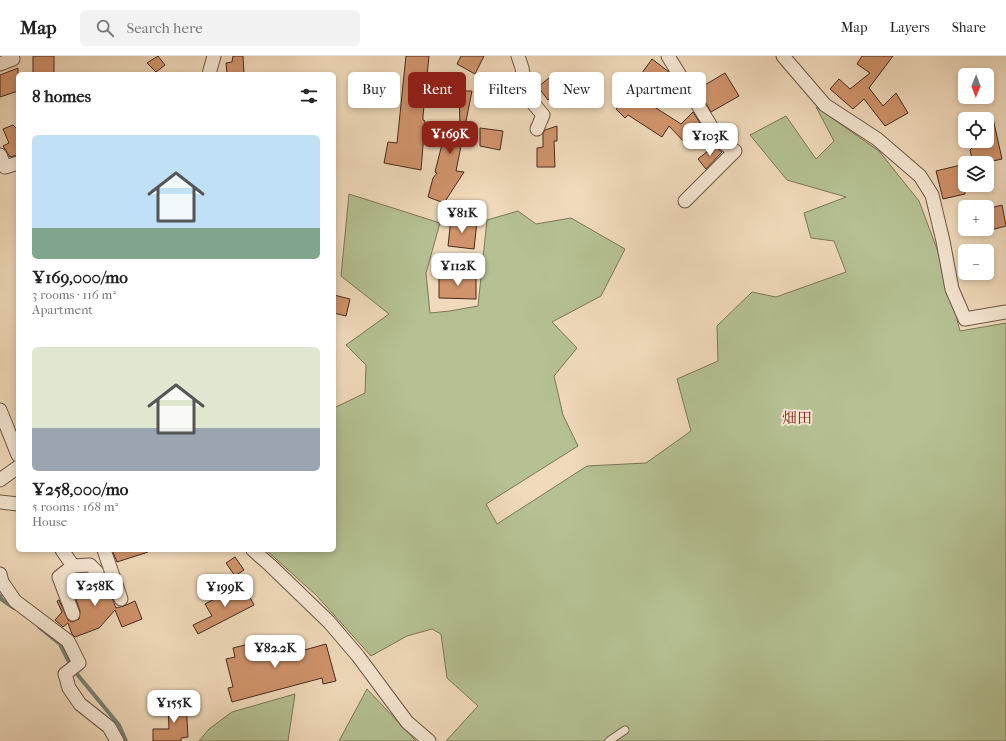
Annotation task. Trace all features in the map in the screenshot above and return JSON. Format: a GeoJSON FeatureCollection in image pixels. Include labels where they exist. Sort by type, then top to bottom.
{"type":"FeatureCollection","features":[{"type":"Feature","properties":{"kind":"street"},"geometry":{"type":"LineString","coordinates":[[0,64],[13,59],[12,56]]}},
{"type":"Feature","properties":{"kind":"street"},"geometry":{"type":"LineString","coordinates":[[210,72],[214,56]]}},
{"type":"Feature","properties":{"kind":"street"},"geometry":{"type":"LineString","coordinates":[[518,56],[528,96],[543,115],[537,129]]}},
{"type":"Feature","properties":{"kind":"street"},"geometry":{"type":"LineString","coordinates":[[668,56],[720,141],[735,151],[685,201]]}},
{"type":"Feature","properties":{"kind":"street"},"geometry":{"type":"LineString","coordinates":[[784,56],[825,105],[877,139],[920,176],[932,195],[952,289],[965,319],[1006,312]]}},
{"type":"Feature","properties":{"kind":"street"},"geometry":{"type":"LineString","coordinates":[[0,155],[5,167],[16,164]]}},
{"type":"Feature","properties":{"kind":"street"},"geometry":{"type":"LineString","coordinates":[[0,410],[16,449]]}},
{"type":"Feature","properties":{"kind":"street"},"geometry":{"type":"LineString","coordinates":[[0,480],[16,469]]}},
{"type":"Feature","properties":{"kind":"street"},"geometry":{"type":"LineString","coordinates":[[0,502],[16,504]]}},
{"type":"Feature","properties":{"kind":"street"},"geometry":{"type":"LineString","coordinates":[[63,552],[73,566]]}},
{"type":"Feature","properties":{"kind":"street"},"geometry":{"type":"LineString","coordinates":[[105,552],[121,599]]}},
{"type":"Feature","properties":{"kind":"street"},"geometry":{"type":"LineString","coordinates":[[255,552],[328,622],[358,656],[407,722],[429,741]]}},
{"type":"Feature","properties":{"kind":"street"},"geometry":{"type":"LineString","coordinates":[[73,614],[59,577],[73,566],[90,565],[97,572]]}},
{"type":"Feature","properties":{"kind":"street"},"geometry":{"type":"LineString","coordinates":[[0,574],[2,582],[15,601],[68,641],[79,663],[65,674],[69,688],[80,704],[109,728],[117,741]]}},
{"type":"Feature","properties":{"kind":"lane"},"geometry":{"type":"LineString","coordinates":[[609,741],[625,730]]}},
{"type":"Feature","properties":{"kind":"green space"},"geometry":{"type":"Polygon","coordinates":[[[816,107],[879,151],[919,201],[943,265],[960,331],[1006,323],[1006,741],[446,741],[478,706],[447,678],[441,634],[432,629],[407,636],[371,656],[316,595],[268,552],[336,552],[336,407],[365,393],[366,365],[346,345],[389,314],[341,276],[349,194],[440,223],[426,273],[430,313],[478,306],[487,220],[518,211],[536,224],[571,218],[625,249],[601,296],[552,322],[577,348],[554,376],[563,415],[578,446],[486,504],[497,524],[587,466],[646,463],[691,431],[677,379],[718,361],[717,326],[752,292],[776,297],[846,272],[834,241],[811,238],[804,213],[846,197],[787,180],[750,135],[786,116],[816,159],[834,141],[816,107]]]}},
{"type":"Feature","properties":{"kind":"green space"},"geometry":{"type":"Polygon","coordinates":[[[367,689],[416,741],[339,741],[367,689]]]}},
{"type":"Feature","properties":{"kind":"green space"},"geometry":{"type":"Polygon","coordinates":[[[295,694],[288,741],[199,741],[209,729],[232,712],[295,694]]]}},
{"type":"Feature","properties":{"kind":"building"},"geometry":{"type":"Polygon","coordinates":[[[33,56],[54,56],[54,72],[33,72],[33,56]]]}},
{"type":"Feature","properties":{"kind":"building"},"geometry":{"type":"Polygon","coordinates":[[[158,56],[165,65],[156,72],[147,63],[158,56]]]}},
{"type":"Feature","properties":{"kind":"building"},"geometry":{"type":"Polygon","coordinates":[[[233,56],[243,56],[244,72],[227,72],[226,63],[232,62],[233,56]]]}},
{"type":"Feature","properties":{"kind":"building"},"geometry":{"type":"Polygon","coordinates":[[[406,56],[429,56],[427,72],[408,72],[408,108],[424,108],[423,120],[425,121],[421,170],[384,163],[388,142],[397,143],[406,56]]]}},
{"type":"Feature","properties":{"kind":"building"},"geometry":{"type":"Polygon","coordinates":[[[461,56],[484,56],[474,73],[457,64],[461,56]]]}},
{"type":"Feature","properties":{"kind":"building"},"geometry":{"type":"Polygon","coordinates":[[[862,56],[893,56],[869,88],[883,106],[896,93],[908,113],[885,126],[864,99],[853,109],[830,89],[839,79],[850,89],[870,73],[857,64],[862,56]]]}},
{"type":"Feature","properties":{"kind":"building"},"geometry":{"type":"Polygon","coordinates":[[[652,59],[669,72],[643,72],[652,59]]]}},
{"type":"Feature","properties":{"kind":"building"},"geometry":{"type":"Polygon","coordinates":[[[18,68],[18,72],[16,72],[16,92],[0,97],[0,75],[18,68]]]}},
{"type":"Feature","properties":{"kind":"building"},"geometry":{"type":"Polygon","coordinates":[[[725,73],[739,96],[711,112],[706,103],[706,84],[725,73]]]}},
{"type":"Feature","properties":{"kind":"building"},"geometry":{"type":"Polygon","coordinates":[[[549,78],[548,100],[541,91],[541,85],[549,78]]]}},
{"type":"Feature","properties":{"kind":"building"},"geometry":{"type":"Polygon","coordinates":[[[466,91],[472,91],[456,171],[464,172],[444,203],[428,197],[433,178],[437,173],[435,172],[447,124],[460,126],[459,108],[466,108],[466,91]]]}},
{"type":"Feature","properties":{"kind":"building"},"geometry":{"type":"Polygon","coordinates":[[[656,108],[681,124],[693,112],[703,128],[686,144],[669,126],[662,137],[628,115],[625,118],[616,109],[656,108]]]}},
{"type":"Feature","properties":{"kind":"building"},"geometry":{"type":"Polygon","coordinates":[[[994,123],[1002,159],[994,161],[994,156],[971,156],[970,150],[972,148],[994,148],[994,123]]]}},
{"type":"Feature","properties":{"kind":"building"},"geometry":{"type":"Polygon","coordinates":[[[13,125],[16,128],[16,156],[10,157],[3,146],[9,143],[3,129],[13,125]]]}},
{"type":"Feature","properties":{"kind":"building"},"geometry":{"type":"Polygon","coordinates":[[[557,126],[557,141],[554,141],[555,167],[537,167],[537,148],[543,147],[543,133],[545,130],[557,126]]]}},
{"type":"Feature","properties":{"kind":"building"},"geometry":{"type":"Polygon","coordinates":[[[480,128],[503,131],[500,150],[480,146],[480,128]]]}},
{"type":"Feature","properties":{"kind":"building"},"geometry":{"type":"Polygon","coordinates":[[[714,146],[722,152],[706,169],[698,159],[714,146]]]}},
{"type":"Feature","properties":{"kind":"building"},"geometry":{"type":"Polygon","coordinates":[[[958,166],[958,192],[965,192],[965,194],[943,199],[936,171],[958,166]]]}},
{"type":"Feature","properties":{"kind":"building"},"geometry":{"type":"Polygon","coordinates":[[[1002,205],[1006,226],[994,229],[994,207],[1002,205]]]}},
{"type":"Feature","properties":{"kind":"building"},"geometry":{"type":"Polygon","coordinates":[[[451,218],[477,221],[474,249],[448,246],[451,218]]]}},
{"type":"Feature","properties":{"kind":"building"},"geometry":{"type":"Polygon","coordinates":[[[439,275],[476,275],[476,299],[439,298],[439,275]]]}},
{"type":"Feature","properties":{"kind":"building"},"geometry":{"type":"Polygon","coordinates":[[[336,296],[350,299],[346,316],[336,314],[336,296]]]}},
{"type":"Feature","properties":{"kind":"building"},"geometry":{"type":"Polygon","coordinates":[[[113,552],[148,552],[117,562],[113,552]]]}},
{"type":"Feature","properties":{"kind":"building"},"geometry":{"type":"Polygon","coordinates":[[[235,557],[244,570],[235,576],[226,563],[235,557]]]}},
{"type":"Feature","properties":{"kind":"building"},"geometry":{"type":"Polygon","coordinates":[[[83,573],[84,575],[87,574],[95,580],[99,588],[107,585],[116,608],[135,601],[142,619],[122,627],[115,610],[99,628],[75,637],[72,634],[68,623],[63,627],[55,620],[62,612],[57,601],[59,600],[68,620],[72,622],[79,619],[80,611],[69,580],[74,575],[83,573]]]}},
{"type":"Feature","properties":{"kind":"building"},"geometry":{"type":"Polygon","coordinates":[[[243,584],[254,605],[198,634],[193,625],[212,616],[205,604],[243,584]]]}},
{"type":"Feature","properties":{"kind":"building"},"geometry":{"type":"Polygon","coordinates":[[[273,638],[279,657],[326,644],[336,681],[323,684],[322,678],[232,702],[228,688],[233,687],[226,659],[235,657],[233,648],[273,638]]]}},
{"type":"Feature","properties":{"kind":"building"},"geometry":{"type":"Polygon","coordinates":[[[186,702],[188,737],[181,738],[181,741],[153,741],[153,729],[169,729],[168,703],[186,702]]]}},
{"type":"Feature","properties":{"kind":"waterway"},"geometry":{"type":"LineString","coordinates":[[0,596],[1,599],[14,608]]}},
{"type":"Feature","properties":{"kind":"waterway"},"geometry":{"type":"LineString","coordinates":[[39,627],[60,644],[72,668],[119,725],[126,741]]}},
{"type":"Feature","properties":{"kind":"district","name":"畑田"},"geometry":{"type":"Point","coordinates":[797,418]}}]}
